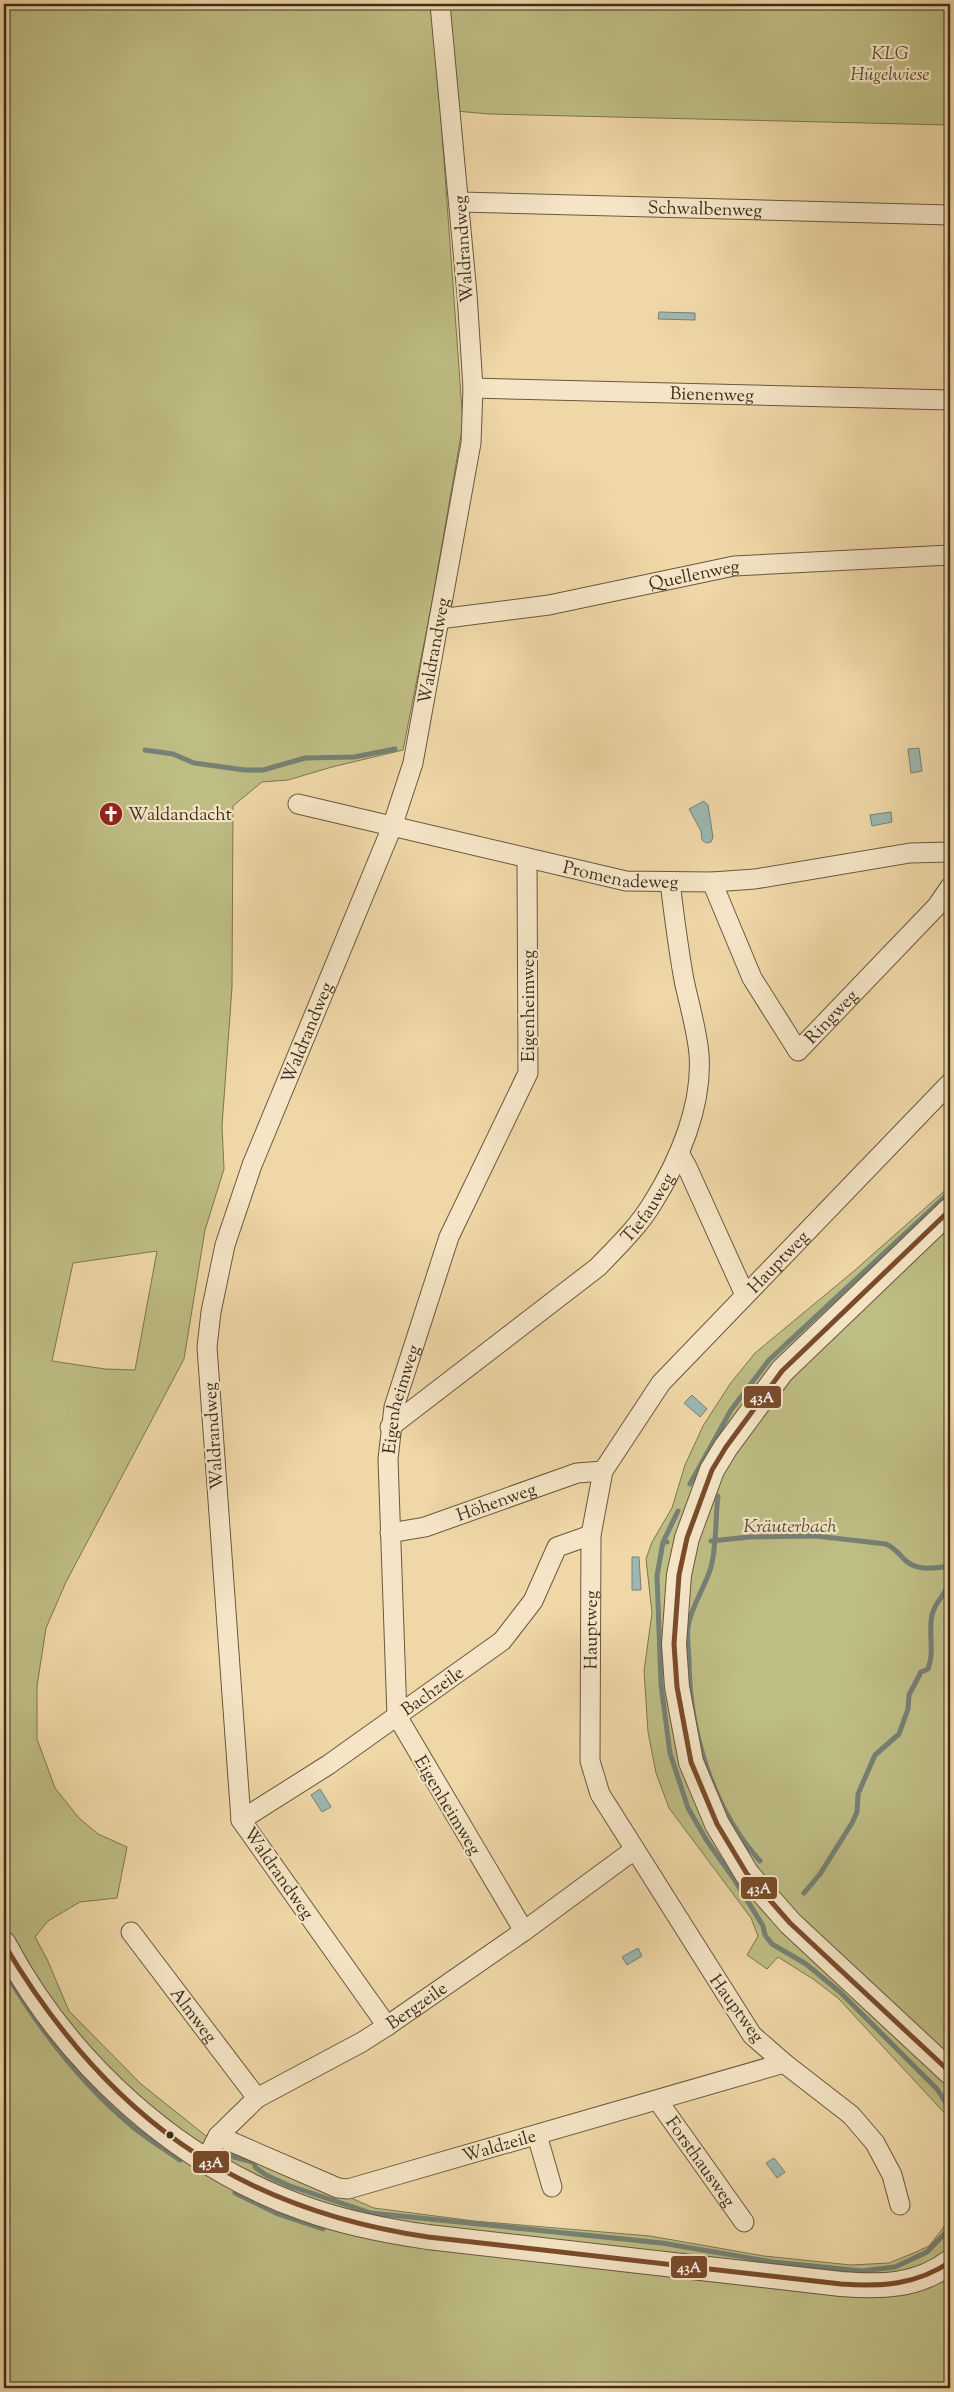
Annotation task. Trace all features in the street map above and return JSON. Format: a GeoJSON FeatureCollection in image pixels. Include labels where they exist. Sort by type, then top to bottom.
{"type":"FeatureCollection","features":[{"type":"Feature","properties":{"kind":"street","name":"Waldrandweg"},"geometry":{"type":"LineString","coordinates":[[387,2026],[242,1820],[208,1372],[210,1326],[225,1245],[252,1165],[392,827],[413,763],[471,443],[473,388],[460,202],[440,4]]}},
{"type":"Feature","properties":{"kind":"street","name":"Schwalbenweg"},"geometry":{"type":"LineString","coordinates":[[460,202],[950,214]]}},
{"type":"Feature","properties":{"kind":"street","name":"Bienenweg"},"geometry":{"type":"LineString","coordinates":[[473,388],[950,400]]}},
{"type":"Feature","properties":{"kind":"street","name":"Quellenweg"},"geometry":{"type":"LineString","coordinates":[[439,619],[549,605],[734,566],[950,555]]}},
{"type":"Feature","properties":{"kind":"street","name":"Promenadeweg"},"geometry":{"type":"LineString","coordinates":[[298,804],[626,881],[712,882],[771,876],[910,853],[950,852]]}},
{"type":"Feature","properties":{"kind":"street","name":"Eigenheimweg"},"geometry":{"type":"LineString","coordinates":[[524,1931],[397,1716],[388,1459],[390,1427],[394,1407],[455,1220],[528,1073],[527,859]]}},
{"type":"Feature","properties":{"kind":"street","name":"Tiefauweg"},"geometry":{"type":"LineString","coordinates":[[390,1427],[598,1267],[628,1236],[652,1204],[679,1153],[694,1106],[699,1082],[699,1054],[677,942],[670,882]]}},
{"type":"Feature","properties":{"kind":"street","name":"Ringweg"},"geometry":{"type":"LineString","coordinates":[[712,882],[752,978],[798,1051],[937,906],[950,887]]}},
{"type":"Feature","properties":{"kind":"street","name":"Hauptweg"},"geometry":{"type":"LineString","coordinates":[[900,2205],[892,2175],[875,2143],[851,2115],[784,2063],[752,2035],[600,1794],[590,1761],[591,1535],[603,1471],[661,1383],[950,1083]]}},
{"type":"Feature","properties":{"kind":"street"},"geometry":{"type":"LineString","coordinates":[[679,1153],[745,1295]]}},
{"type":"Feature","properties":{"kind":"street"},"geometry":{"type":"LineString","coordinates":[[950,1210],[782,1371],[726,1447],[712,1470],[687,1538],[679,1575],[674,1644],[677,1687],[691,1762],[717,1824],[734,1853],[748,1874],[790,1923],[950,2072]]}},
{"type":"Feature","properties":{"kind":"street","name":"Höhenweg"},"geometry":{"type":"LineString","coordinates":[[390,1533],[425,1527],[577,1473],[603,1471]]}},
{"type":"Feature","properties":{"kind":"street","name":"Bachzeile"},"geometry":{"type":"LineString","coordinates":[[242,1820],[328,1765],[502,1641],[533,1601],[557,1547],[591,1535]]}},
{"type":"Feature","properties":{"kind":"street","name":"Bergzeile"},"geometry":{"type":"LineString","coordinates":[[206,2160],[218,2136],[257,2098],[362,2042],[387,2026],[524,1931],[634,1850]]}},
{"type":"Feature","properties":{"kind":"street","name":"Almweg"},"geometry":{"type":"LineString","coordinates":[[131,1932],[257,2098]]}},
{"type":"Feature","properties":{"kind":"street"},"geometry":{"type":"LineString","coordinates":[[4,1944],[30,1990],[50,2018],[112,2087],[140,2111],[206,2160],[257,2188],[306,2209],[364,2226],[428,2237],[864,2286],[893,2285],[916,2280],[926,2277],[950,2262]]}},
{"type":"Feature","properties":{"kind":"street","name":"Waldzeile"},"geometry":{"type":"LineString","coordinates":[[218,2136],[338,2188],[348,2189],[658,2101],[784,2063]]}},
{"type":"Feature","properties":{"kind":"street","name":"Forsthausweg"},"geometry":{"type":"LineString","coordinates":[[658,2101],[744,2222]]}},
{"type":"Feature","properties":{"kind":"street"},"geometry":{"type":"LineString","coordinates":[[537,2135],[552,2187]]}},
{"type":"Feature","properties":{"kind":"green space","name":"KLG Hügelwiese"},"geometry":{"type":"Polygon","coordinates":[[[4,4],[950,4],[950,125],[489,114],[456,111],[441,119],[463,424],[430,613],[403,750],[288,780],[262,782],[233,806],[232,987],[222,1126],[224,1169],[205,1230],[184,1359],[66,1582],[46,1628],[37,1686],[37,1739],[55,1788],[79,1818],[98,1834],[127,1847],[117,1898],[80,1902],[48,1921],[35,1937],[47,1959],[69,2011],[141,2084],[205,2135],[374,2208],[474,2221],[650,2236],[764,2256],[851,2265],[889,2263],[929,2246],[950,2219],[950,2388],[4,2388],[4,4]],[[157,1251],[73,1263],[52,1361],[105,1369],[135,1370],[157,1251]]]}},
{"type":"Feature","properties":{"kind":"green space"},"geometry":{"type":"Polygon","coordinates":[[[950,1186],[950,2119],[838,1998],[813,1979],[778,1957],[767,1969],[747,1955],[758,1936],[751,1918],[669,1808],[656,1773],[648,1732],[644,1671],[652,1613],[646,1559],[652,1542],[672,1508],[685,1465],[703,1426],[730,1384],[755,1353],[854,1271],[950,1186]]]}},
{"type":"Feature","properties":{"kind":"water"},"geometry":{"type":"Polygon","coordinates":[[[659,312],[695,313],[695,320],[658,319],[659,312]]]}},
{"type":"Feature","properties":{"kind":"water"},"geometry":{"type":"Polygon","coordinates":[[[919,748],[922,771],[911,773],[908,749],[919,748]]]}},
{"type":"Feature","properties":{"kind":"water"},"geometry":{"type":"Polygon","coordinates":[[[704,801],[708,805],[713,837],[711,842],[706,843],[702,840],[701,831],[689,809],[704,801]]]}},
{"type":"Feature","properties":{"kind":"water"},"geometry":{"type":"Polygon","coordinates":[[[891,812],[892,822],[872,826],[870,815],[891,812]]]}},
{"type":"Feature","properties":{"kind":"water"},"geometry":{"type":"Polygon","coordinates":[[[692,1395],[707,1409],[700,1417],[684,1403],[692,1395]]]}},
{"type":"Feature","properties":{"kind":"water"},"geometry":{"type":"Polygon","coordinates":[[[632,1557],[639,1557],[641,1590],[632,1590],[632,1557]]]}},
{"type":"Feature","properties":{"kind":"water"},"geometry":{"type":"Polygon","coordinates":[[[320,1789],[331,1807],[322,1812],[311,1795],[320,1789]]]}},
{"type":"Feature","properties":{"kind":"water"},"geometry":{"type":"Polygon","coordinates":[[[638,1948],[642,1956],[627,1965],[622,1957],[638,1948]]]}},
{"type":"Feature","properties":{"kind":"water"},"geometry":{"type":"Polygon","coordinates":[[[774,2158],[785,2172],[777,2178],[766,2163],[774,2158]]]}},
{"type":"Feature","properties":{"kind":"waterway"},"geometry":{"type":"LineString","coordinates":[[145,750],[173,754],[194,763],[245,770],[263,770],[305,758],[354,757],[395,749]]}},
{"type":"Feature","properties":{"kind":"waterway"},"geometry":{"type":"LineString","coordinates":[[690,1484],[731,1410],[769,1360],[950,1192]]}},
{"type":"Feature","properties":{"kind":"waterway"},"geometry":{"type":"LineString","coordinates":[[718,1496],[711,1567],[692,1612],[688,1627],[693,1712],[706,1766],[716,1792],[743,1840],[760,1861]]}},
{"type":"Feature","properties":{"kind":"waterway"},"geometry":{"type":"LineString","coordinates":[[663,1542],[678,1511]]}},
{"type":"Feature","properties":{"kind":"waterway","name":"Kräuterbach"},"geometry":{"type":"LineString","coordinates":[[711,1541],[749,1537],[816,1536],[886,1544],[914,1566],[932,1568],[950,1566]]}},
{"type":"Feature","properties":{"kind":"waterway"},"geometry":{"type":"LineString","coordinates":[[667,1542],[663,1542],[657,1576],[661,1685],[670,1753],[688,1808],[707,1841],[734,1879],[763,1926],[765,1935],[772,1944],[806,1964],[840,1992],[937,2089],[950,2109]]}},
{"type":"Feature","properties":{"kind":"waterway"},"geometry":{"type":"LineString","coordinates":[[804,1893],[820,1874],[852,1823],[857,1812],[858,1794],[875,1755],[899,1734],[908,1709],[909,1695],[921,1672],[928,1669],[931,1656],[932,1615],[936,1604],[945,1591],[950,1573]]}},
{"type":"Feature","properties":{"kind":"waterway"},"geometry":{"type":"LineString","coordinates":[[4,1970],[31,2013],[78,2074],[133,2127],[180,2160]]}},
{"type":"Feature","properties":{"kind":"waterway"},"geometry":{"type":"LineString","coordinates":[[226,2155],[253,2162],[256,2168],[266,2175],[290,2186],[371,2213],[662,2243],[773,2262],[862,2271],[895,2267],[927,2252],[950,2228]]}},
{"type":"Feature","properties":{"kind":"waterway"},"geometry":{"type":"LineString","coordinates":[[235,2193],[278,2214],[323,2229]]}},
{"type":"Feature","properties":{"kind":"transit line","name":"43A"},"geometry":{"type":"LineString","coordinates":[[950,1210],[782,1371],[726,1447],[712,1470],[687,1538],[679,1575],[674,1644],[677,1687],[691,1762],[717,1824],[747,1874],[790,1923],[950,2072]]}},
{"type":"Feature","properties":{"kind":"transit line","name":"43A"},"geometry":{"type":"LineString","coordinates":[[4,1944],[43,2004],[85,2057],[130,2103],[180,2143],[234,2176],[293,2203],[358,2223],[428,2237],[841,2284],[870,2285],[898,2283],[924,2276],[950,2262]]}},
{"type":"Feature","properties":{"kind":"place","name":"Waldandacht"},"geometry":{"type":"Point","coordinates":[111,814]}}]}
